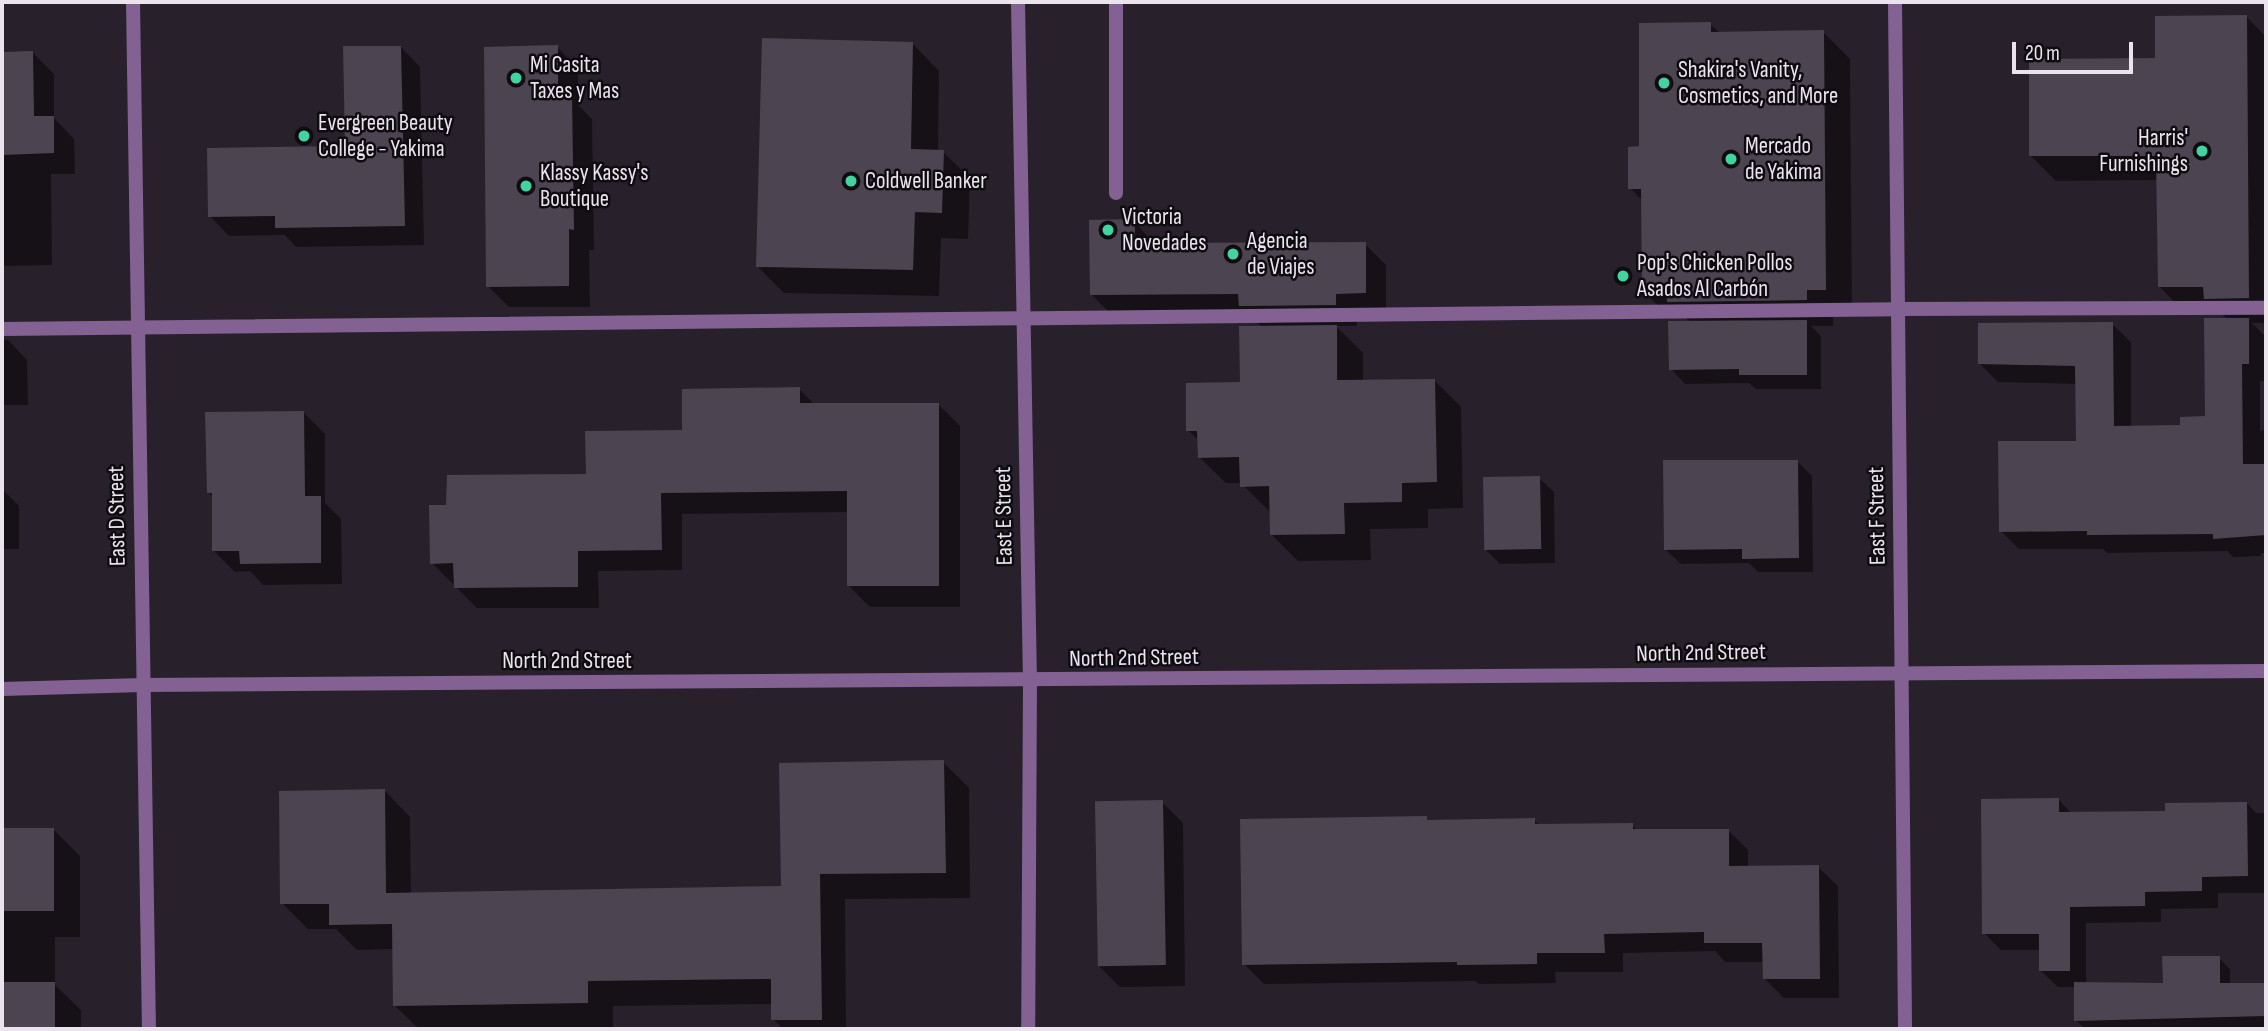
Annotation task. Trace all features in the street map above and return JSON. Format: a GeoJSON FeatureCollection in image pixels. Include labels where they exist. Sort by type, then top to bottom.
{"type":"FeatureCollection","features":[{"type":"Feature","properties":{"kind":"street","name":"East D Street"},"geometry":{"type":"LineString","coordinates":[[133,2],[149,1029]]}},
{"type":"Feature","properties":{"kind":"street","name":"East E Street"},"geometry":{"type":"LineString","coordinates":[[1018,2],[1030,682],[1028,1029]]}},
{"type":"Feature","properties":{"kind":"street"},"geometry":{"type":"LineString","coordinates":[[1116,2],[1116,193]]}},
{"type":"Feature","properties":{"kind":"street","name":"East F Street"},"geometry":{"type":"LineString","coordinates":[[1895,2],[1905,1029]]}},
{"type":"Feature","properties":{"kind":"street"},"geometry":{"type":"LineString","coordinates":[[2,329],[1898,309],[2266,309]]}},
{"type":"Feature","properties":{"kind":"street","name":"North 2nd Street"},"geometry":{"type":"LineString","coordinates":[[2,689],[143,685],[1030,682],[2266,671]]}},
{"type":"Feature","properties":{"kind":"building","name":"Harris' Furnishings"},"geometry":{"type":"Polygon","coordinates":[[[2247,15],[2249,298],[2204,299],[2203,287],[2158,287],[2156,156],[2029,156],[2029,59],[2155,58],[2155,16],[2247,15]]]}},
{"type":"Feature","properties":{"kind":"building"},"geometry":{"type":"Polygon","coordinates":[[[1711,22],[1711,32],[1824,30],[1826,290],[1807,290],[1807,300],[1667,302],[1667,292],[1642,292],[1641,189],[1628,189],[1628,147],[1639,146],[1639,23],[1711,22]]]}},
{"type":"Feature","properties":{"kind":"building","name":"Coldwell Banker"},"geometry":{"type":"Polygon","coordinates":[[[762,38],[913,42],[911,149],[944,150],[942,213],[915,212],[913,270],[756,267],[762,38]]]}},
{"type":"Feature","properties":{"kind":"building"},"geometry":{"type":"Polygon","coordinates":[[[558,45],[558,96],[572,96],[574,230],[569,229],[569,286],[486,287],[484,47],[558,45]]]}},
{"type":"Feature","properties":{"kind":"building"},"geometry":{"type":"Polygon","coordinates":[[[343,46],[401,46],[405,226],[275,228],[275,216],[208,217],[207,148],[345,146],[343,46]]]}},
{"type":"Feature","properties":{"kind":"building"},"geometry":{"type":"Polygon","coordinates":[[[33,51],[34,116],[54,116],[54,153],[2,155],[2,52],[33,51]]]}},
{"type":"Feature","properties":{"kind":"building"},"geometry":{"type":"Polygon","coordinates":[[[1135,219],[1135,243],[1366,242],[1366,293],[1336,294],[1336,305],[1239,306],[1238,294],[1090,295],[1089,220],[1135,219]]]}},
{"type":"Feature","properties":{"kind":"building"},"geometry":{"type":"Polygon","coordinates":[[[2204,318],[2249,318],[2249,364],[2242,364],[2243,464],[2266,464],[2266,535],[2213,539],[2213,534],[2087,535],[2087,531],[1999,532],[1998,441],[2076,441],[2075,366],[1978,364],[1978,323],[2113,322],[2114,426],[2180,425],[2180,417],[2205,416],[2204,318]]]}},
{"type":"Feature","properties":{"kind":"building"},"geometry":{"type":"Polygon","coordinates":[[[1807,320],[1807,375],[1739,375],[1739,369],[1669,370],[1668,321],[1807,320]]]}},
{"type":"Feature","properties":{"kind":"building"},"geometry":{"type":"Polygon","coordinates":[[[1337,325],[1337,380],[1435,379],[1437,482],[1402,483],[1402,502],[1344,503],[1345,534],[1270,535],[1269,486],[1240,487],[1239,457],[1198,458],[1197,431],[1186,431],[1186,383],[1240,382],[1239,326],[1337,325]]]}},
{"type":"Feature","properties":{"kind":"building"},"geometry":{"type":"Polygon","coordinates":[[[800,387],[800,403],[939,403],[939,586],[847,586],[847,491],[661,493],[662,550],[578,551],[578,587],[454,588],[453,563],[430,564],[429,505],[446,505],[447,475],[586,474],[585,431],[682,430],[682,389],[800,387]]]}},
{"type":"Feature","properties":{"kind":"building"},"geometry":{"type":"Polygon","coordinates":[[[304,411],[305,496],[321,496],[321,563],[240,564],[239,551],[212,551],[212,493],[207,493],[205,412],[304,411]]]}},
{"type":"Feature","properties":{"kind":"building"},"geometry":{"type":"Polygon","coordinates":[[[1663,460],[1798,460],[1799,558],[1742,559],[1742,549],[1664,550],[1663,460]]]}},
{"type":"Feature","properties":{"kind":"building"},"geometry":{"type":"Polygon","coordinates":[[[1540,476],[1541,549],[1484,550],[1483,477],[1540,476]]]}},
{"type":"Feature","properties":{"kind":"building"},"geometry":{"type":"Polygon","coordinates":[[[944,760],[946,873],[820,874],[822,1020],[771,1020],[771,979],[588,981],[588,1003],[393,1006],[392,924],[329,925],[329,904],[280,904],[279,791],[385,789],[386,893],[781,886],[779,763],[944,760]]]}},
{"type":"Feature","properties":{"kind":"building"},"geometry":{"type":"Polygon","coordinates":[[[2059,798],[2059,812],[2165,811],[2165,803],[2247,802],[2248,876],[2202,877],[2202,891],[2145,892],[2145,906],[2070,907],[2070,971],[2039,971],[2039,934],[1982,934],[1981,799],[2059,798]]]}},
{"type":"Feature","properties":{"kind":"building"},"geometry":{"type":"Polygon","coordinates":[[[1163,800],[1166,965],[1098,966],[1095,801],[1163,800]]]}},
{"type":"Feature","properties":{"kind":"building"},"geometry":{"type":"Polygon","coordinates":[[[1427,816],[1427,820],[1535,818],[1535,824],[1633,823],[1633,829],[1729,829],[1729,866],[1819,865],[1820,979],[1763,979],[1762,943],[1704,943],[1704,932],[1604,934],[1605,953],[1537,953],[1537,964],[1457,965],[1457,962],[1242,965],[1240,819],[1427,816]]]}},
{"type":"Feature","properties":{"kind":"building"},"geometry":{"type":"Polygon","coordinates":[[[2,828],[54,828],[54,911],[2,911],[2,828]]]}},
{"type":"Feature","properties":{"kind":"building"},"geometry":{"type":"Polygon","coordinates":[[[2162,956],[2220,956],[2220,983],[2266,983],[2266,1016],[2074,1021],[2074,982],[2163,983],[2162,956]]]}},
{"type":"Feature","properties":{"kind":"building"},"geometry":{"type":"Polygon","coordinates":[[[2,982],[55,982],[55,1029],[2,1029],[2,982]]]}},
{"type":"Feature","properties":{"kind":"place","name":"Mi Casita Taxes y Mas"},"geometry":{"type":"Point","coordinates":[516,78]}},
{"type":"Feature","properties":{"kind":"place","name":"Shakira's Vanity, Cosmetics, and More"},"geometry":{"type":"Point","coordinates":[1664,83]}},
{"type":"Feature","properties":{"kind":"place","name":"Evergreen Beauty College - Yakima"},"geometry":{"type":"Point","coordinates":[304,136]}},
{"type":"Feature","properties":{"kind":"place","name":"Harris' Furnishings"},"geometry":{"type":"Point","coordinates":[2202,151]}},
{"type":"Feature","properties":{"kind":"place","name":"Mercado de Yakima"},"geometry":{"type":"Point","coordinates":[1731,159]}},
{"type":"Feature","properties":{"kind":"place","name":"Coldwell Banker"},"geometry":{"type":"Point","coordinates":[851,181]}},
{"type":"Feature","properties":{"kind":"place","name":"Klassy Kassy's Boutique"},"geometry":{"type":"Point","coordinates":[526,186]}},
{"type":"Feature","properties":{"kind":"place","name":"Victoria Novedades"},"geometry":{"type":"Point","coordinates":[1108,230]}},
{"type":"Feature","properties":{"kind":"place","name":"Agencia de Viajes"},"geometry":{"type":"Point","coordinates":[1233,254]}},
{"type":"Feature","properties":{"kind":"place","name":"Pop's Chicken Pollos Asados Al Carbón"},"geometry":{"type":"Point","coordinates":[1623,276]}}]}
